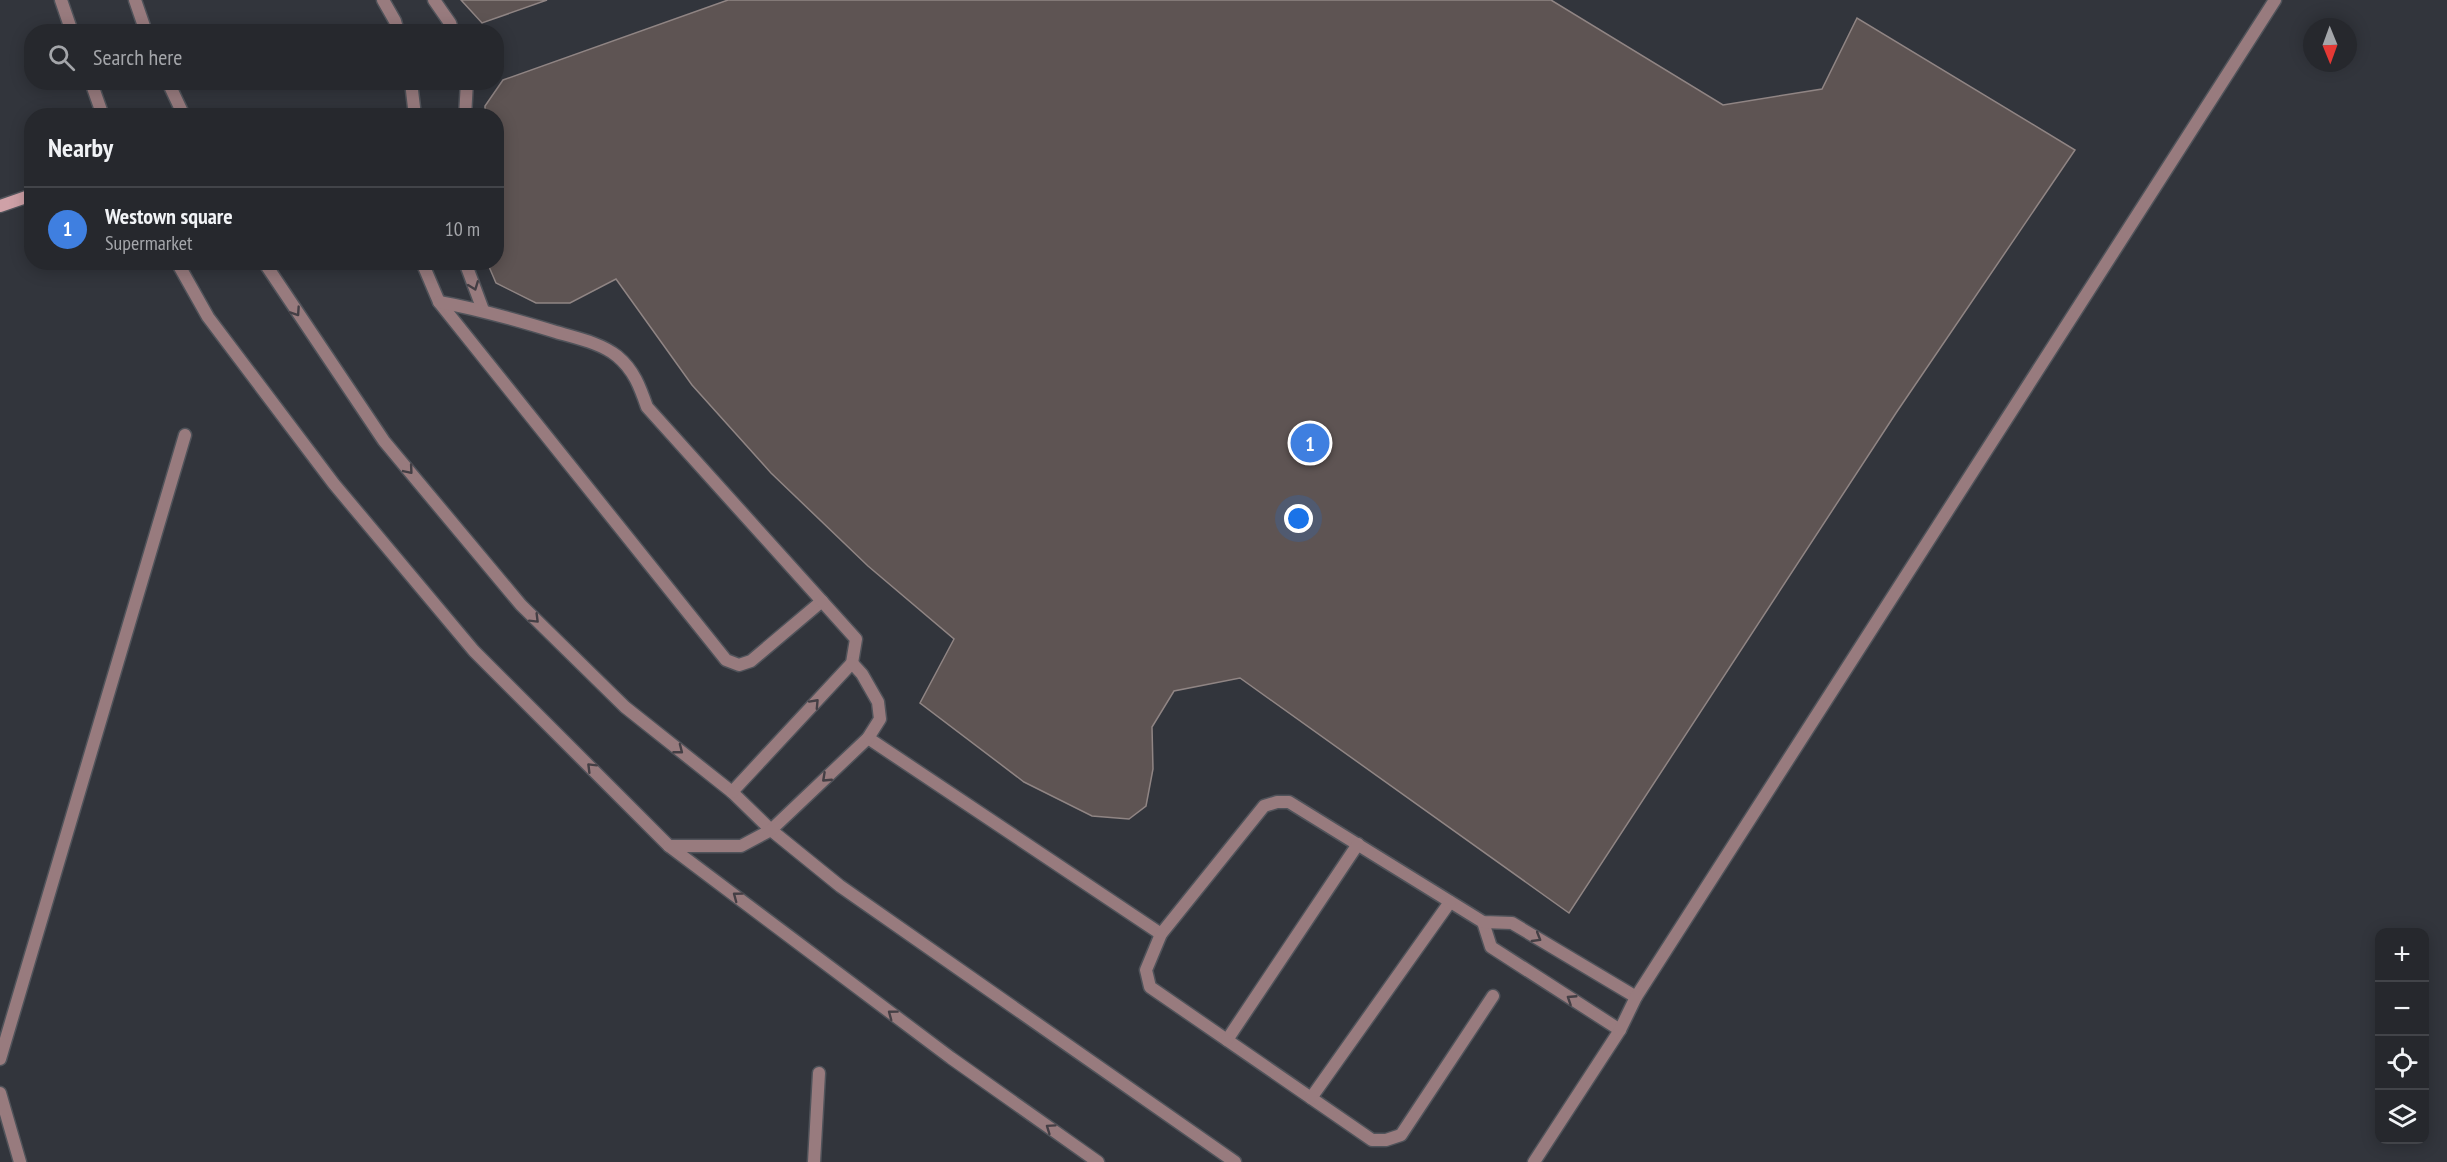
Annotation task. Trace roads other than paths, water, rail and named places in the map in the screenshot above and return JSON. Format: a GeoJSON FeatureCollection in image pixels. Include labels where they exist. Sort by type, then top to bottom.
{"type":"FeatureCollection","features":[{"type":"Feature","properties":{"kind":"street"},"geometry":{"type":"LineString","coordinates":[[0,207],[24,198]]}},
{"type":"Feature","properties":{"kind":"lane"},"geometry":{"type":"LineString","coordinates":[[61,0],[69,24]]}},
{"type":"Feature","properties":{"kind":"lane"},"geometry":{"type":"LineString","coordinates":[[135,0],[143,24]]}},
{"type":"Feature","properties":{"kind":"lane"},"geometry":{"type":"LineString","coordinates":[[382,0],[396,24]]}},
{"type":"Feature","properties":{"kind":"lane"},"geometry":{"type":"LineString","coordinates":[[434,0],[450,24]]}},
{"type":"Feature","properties":{"kind":"lane"},"geometry":{"type":"LineString","coordinates":[[1534,1162],[1620,1030],[1636,997],[2275,0]]}},
{"type":"Feature","properties":{"kind":"lane"},"geometry":{"type":"LineString","coordinates":[[94,90],[100,108]]}},
{"type":"Feature","properties":{"kind":"lane"},"geometry":{"type":"LineString","coordinates":[[172,90],[180,108]]}},
{"type":"Feature","properties":{"kind":"lane"},"geometry":{"type":"LineString","coordinates":[[412,90],[414,108]]}},
{"type":"Feature","properties":{"kind":"lane"},"geometry":{"type":"LineString","coordinates":[[465,108],[467,90]]}},
{"type":"Feature","properties":{"kind":"lane"},"geometry":{"type":"LineString","coordinates":[[182,270],[208,317],[334,484],[474,651],[669,846],[951,1058],[1098,1162]]}},
{"type":"Feature","properties":{"kind":"lane"},"geometry":{"type":"LineString","coordinates":[[269,270],[384,441],[521,605],[625,707],[732,792],[771,830],[840,886],[1235,1162]]}},
{"type":"Feature","properties":{"kind":"lane"},"geometry":{"type":"LineString","coordinates":[[425,270],[439,302],[726,660],[739,665],[751,661],[822,601]]}},
{"type":"Feature","properties":{"kind":"lane"},"geometry":{"type":"LineString","coordinates":[[468,270],[483,310]]}},
{"type":"Feature","properties":{"kind":"lane"},"geometry":{"type":"LineString","coordinates":[[439,302],[483,310],[595,344],[616,355],[638,379],[646,407],[856,639],[852,663],[732,792]]}},
{"type":"Feature","properties":{"kind":"lane"},"geometry":{"type":"LineString","coordinates":[[0,1059],[184,435]]}},
{"type":"Feature","properties":{"kind":"lane"},"geometry":{"type":"LineString","coordinates":[[669,846],[741,846],[771,830],[868,738],[880,719],[878,702],[862,674],[852,663]]}},
{"type":"Feature","properties":{"kind":"lane"},"geometry":{"type":"LineString","coordinates":[[868,738],[1161,934]]}},
{"type":"Feature","properties":{"kind":"lane"},"geometry":{"type":"LineString","coordinates":[[1493,996],[1401,1135],[1386,1140],[1372,1140],[1150,987],[1146,970],[1161,934],[1264,806],[1277,802],[1289,802],[1483,922],[1512,923],[1636,997]]}},
{"type":"Feature","properties":{"kind":"lane"},"geometry":{"type":"LineString","coordinates":[[1227,1040],[1358,844]]}},
{"type":"Feature","properties":{"kind":"lane"},"geometry":{"type":"LineString","coordinates":[[1311,1098],[1450,902]]}},
{"type":"Feature","properties":{"kind":"lane"},"geometry":{"type":"LineString","coordinates":[[1483,922],[1491,947],[1620,1030]]}},
{"type":"Feature","properties":{"kind":"lane"},"geometry":{"type":"LineString","coordinates":[[814,1162],[819,1072]]}},
{"type":"Feature","properties":{"kind":"lane"},"geometry":{"type":"LineString","coordinates":[[0,1093],[20,1162]]}},
{"type":"Feature","properties":{"kind":"place","name":"Westown square"},"geometry":{"type":"Point","coordinates":[1310,443]}}]}
